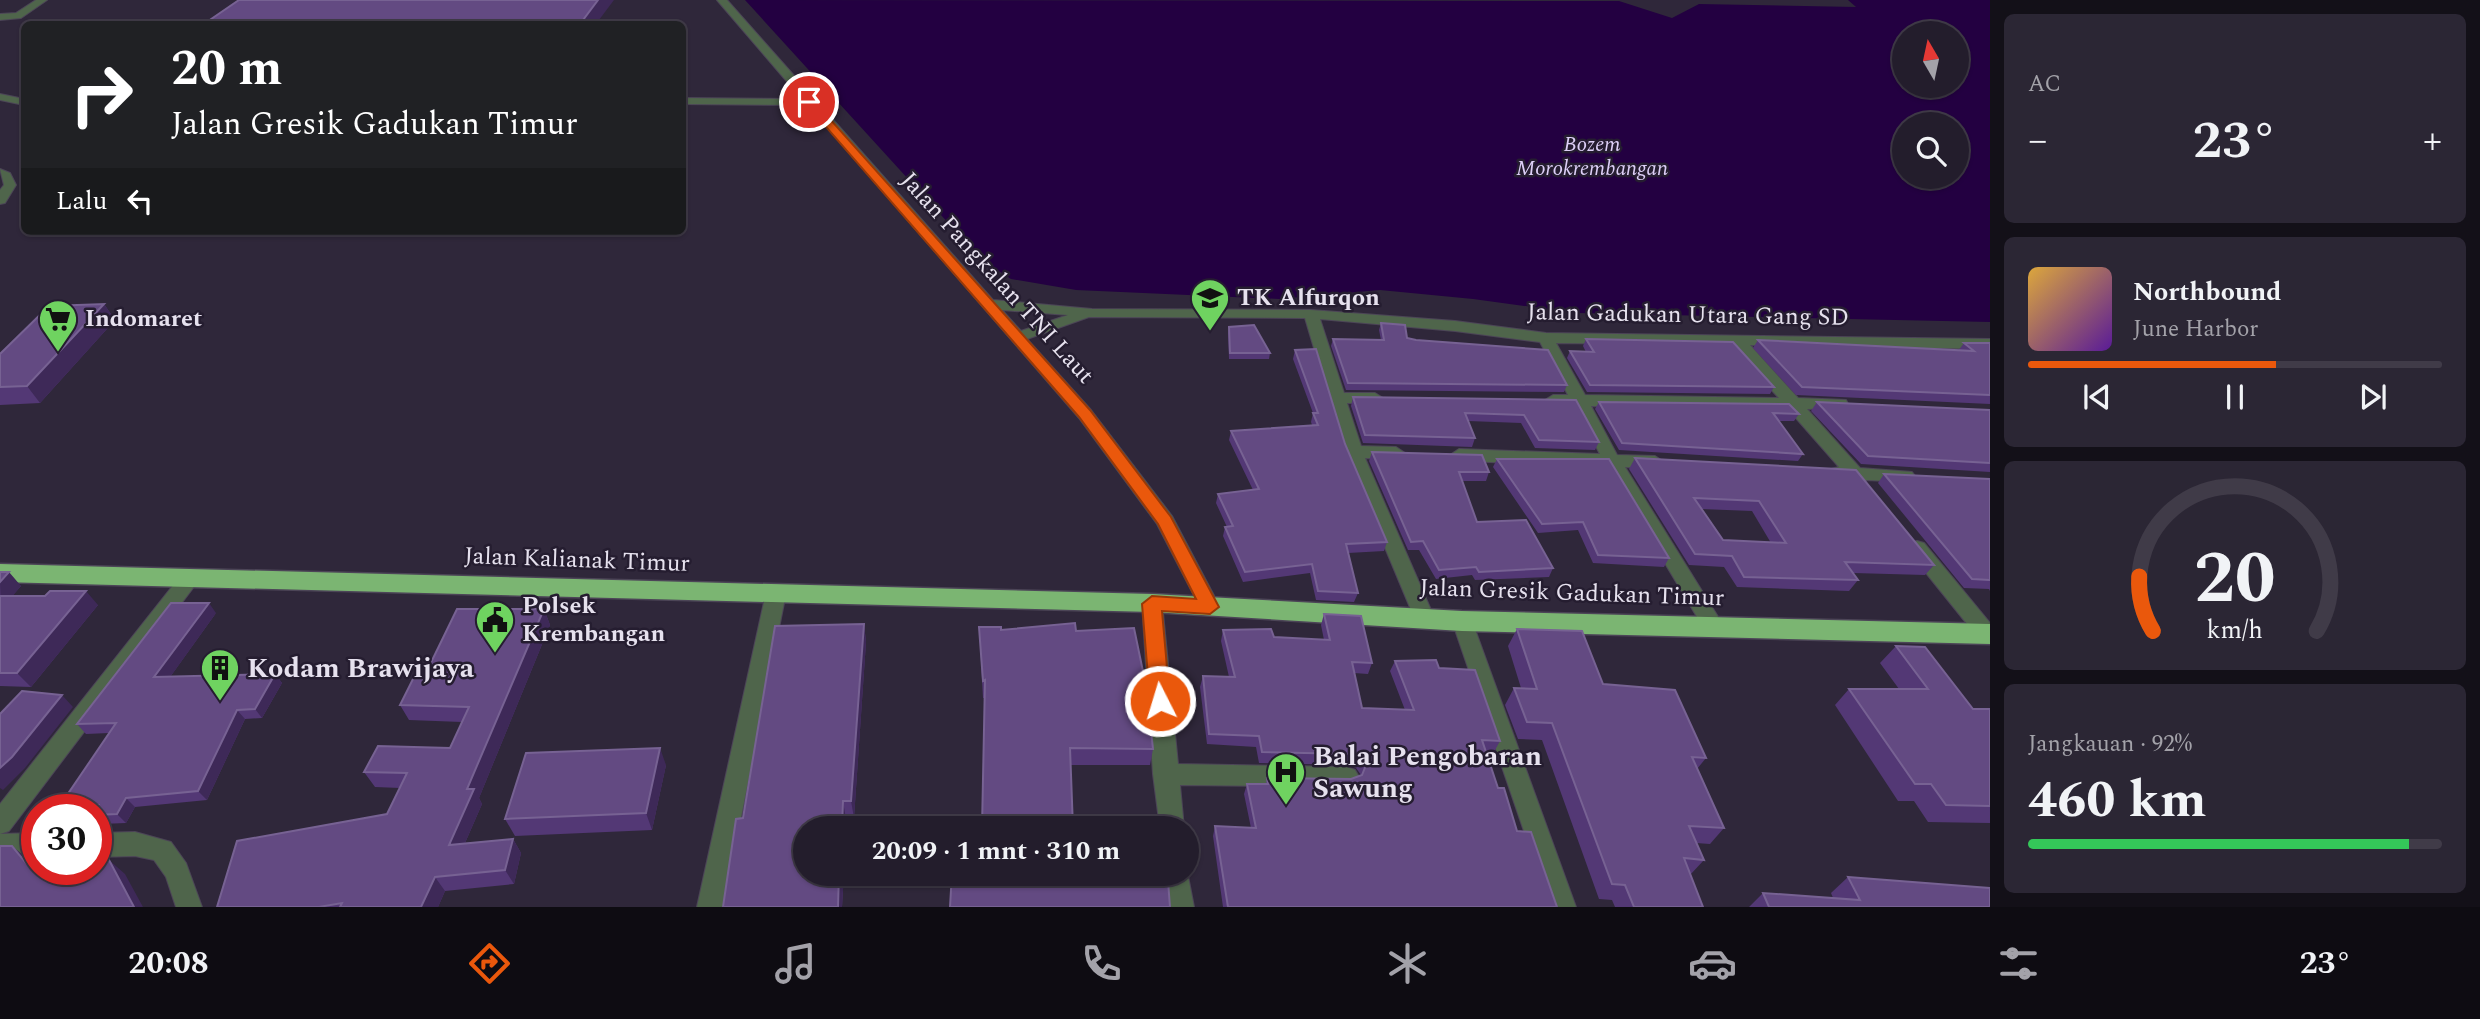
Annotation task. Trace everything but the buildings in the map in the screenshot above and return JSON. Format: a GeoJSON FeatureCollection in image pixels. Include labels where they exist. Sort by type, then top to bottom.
{"type":"FeatureCollection","features":[{"type":"Feature","properties":{"kind":"highway","name":"Jalan Kalianak Timur"},"geometry":{"type":"LineString","coordinates":[[0,573],[1152,604]]}},
{"type":"Feature","properties":{"kind":"highway","name":"Jalan Gresik Gadukan Timur"},"geometry":{"type":"LineString","coordinates":[[1152,604],[1462,621],[1988,634]]}},
{"type":"Feature","properties":{"kind":"street"},"geometry":{"type":"LineString","coordinates":[[0,17],[18,16],[42,0]]}},
{"type":"Feature","properties":{"kind":"street","name":"Jalan Pangkalan TNI Laut"},"geometry":{"type":"LineString","coordinates":[[722,0],[1085,414],[1165,521],[1210,607]]}},
{"type":"Feature","properties":{"kind":"street"},"geometry":{"type":"LineString","coordinates":[[0,97],[21,101]]}},
{"type":"Feature","properties":{"kind":"street"},"geometry":{"type":"LineString","coordinates":[[686,101],[809,102]]}},
{"type":"Feature","properties":{"kind":"street"},"geometry":{"type":"LineString","coordinates":[[0,173],[6,176],[9,185],[0,200]]}},
{"type":"Feature","properties":{"kind":"street","name":"Jalan Gadukan Utara Gang SD"},"geometry":{"type":"LineString","coordinates":[[988,304],[1092,313],[1311,314],[1455,326],[1546,338],[1990,344]]}},
{"type":"Feature","properties":{"kind":"street","name":"Jalan Gadukan Utara Gang SD"},"geometry":{"type":"LineString","coordinates":[[1017,337],[1092,313]]}},
{"type":"Feature","properties":{"kind":"street"},"geometry":{"type":"LineString","coordinates":[[1311,314],[1340,398],[1354,452],[1424,617]]}},
{"type":"Feature","properties":{"kind":"street"},"geometry":{"type":"LineString","coordinates":[[1546,338],[1577,401],[1713,626]]}},
{"type":"Feature","properties":{"kind":"street"},"geometry":{"type":"LineString","coordinates":[[1732,339],[1870,489]]}},
{"type":"Feature","properties":{"kind":"street"},"geometry":{"type":"LineString","coordinates":[[1340,398],[1395,399]]}},
{"type":"Feature","properties":{"kind":"street"},"geometry":{"type":"LineString","coordinates":[[1535,400],[1858,405]]}},
{"type":"Feature","properties":{"kind":"street"},"geometry":{"type":"LineString","coordinates":[[1354,452],[1408,453]]}},
{"type":"Feature","properties":{"kind":"street"},"geometry":{"type":"LineString","coordinates":[[1435,454],[1611,459],[1679,464]]}},
{"type":"Feature","properties":{"kind":"street"},"geometry":{"type":"LineString","coordinates":[[1816,472],[1926,477]]}},
{"type":"Feature","properties":{"kind":"street"},"geometry":{"type":"LineString","coordinates":[[1903,531],[1988,634]]}},
{"type":"Feature","properties":{"kind":"street"},"geometry":{"type":"LineString","coordinates":[[0,823],[189,579]]}},
{"type":"Feature","properties":{"kind":"street"},"geometry":{"type":"LineString","coordinates":[[710,907],[776,593]]}},
{"type":"Feature","properties":{"kind":"street"},"geometry":{"type":"LineString","coordinates":[[1152,604],[1171,816]]}},
{"type":"Feature","properties":{"kind":"street"},"geometry":{"type":"LineString","coordinates":[[1462,621],[1563,907]]}},
{"type":"Feature","properties":{"kind":"street"},"geometry":{"type":"LineString","coordinates":[[1166,774],[1347,777]]}},
{"type":"Feature","properties":{"kind":"street"},"geometry":{"type":"LineString","coordinates":[[112,845],[135,844],[162,850],[177,872],[189,907]]}},
{"type":"Feature","properties":{"kind":"street"},"geometry":{"type":"LineString","coordinates":[[0,846],[21,845]]}},
{"type":"Feature","properties":{"kind":"street"},"geometry":{"type":"LineString","coordinates":[[1179,886],[1181,907]]}},
{"type":"Feature","properties":{"kind":"water","name":"Bozem Morokrembangan"},"geometry":{"type":"Polygon","coordinates":[[[745,0],[1619,1],[1672,18],[1699,4],[1856,7],[1848,0],[1990,0],[1990,322],[1577,313],[1380,290],[1279,299],[1076,290],[1011,279],[982,260],[745,0]]]}},
{"type":"Feature","properties":{"kind":"place","name":"TK Alfurqon"},"geometry":{"type":"Point","coordinates":[1210,332]}},
{"type":"Feature","properties":{"kind":"place","name":"Indomaret"},"geometry":{"type":"Point","coordinates":[58,353]}},
{"type":"Feature","properties":{"kind":"place","name":"Polsek Krembangan"},"geometry":{"type":"Point","coordinates":[495,654]}},
{"type":"Feature","properties":{"kind":"place","name":"Kodam Brawijaya"},"geometry":{"type":"Point","coordinates":[220,702]}},
{"type":"Feature","properties":{"kind":"place","name":"Balai Pengobaran Sawung"},"geometry":{"type":"Point","coordinates":[1286,806]}},
{"type":"Feature","properties":{"kind":"route"},"geometry":{"type":"LineString","coordinates":[[809,102],[1085,414],[1165,521],[1210,607],[1152,604],[1160,701]]}}]}
